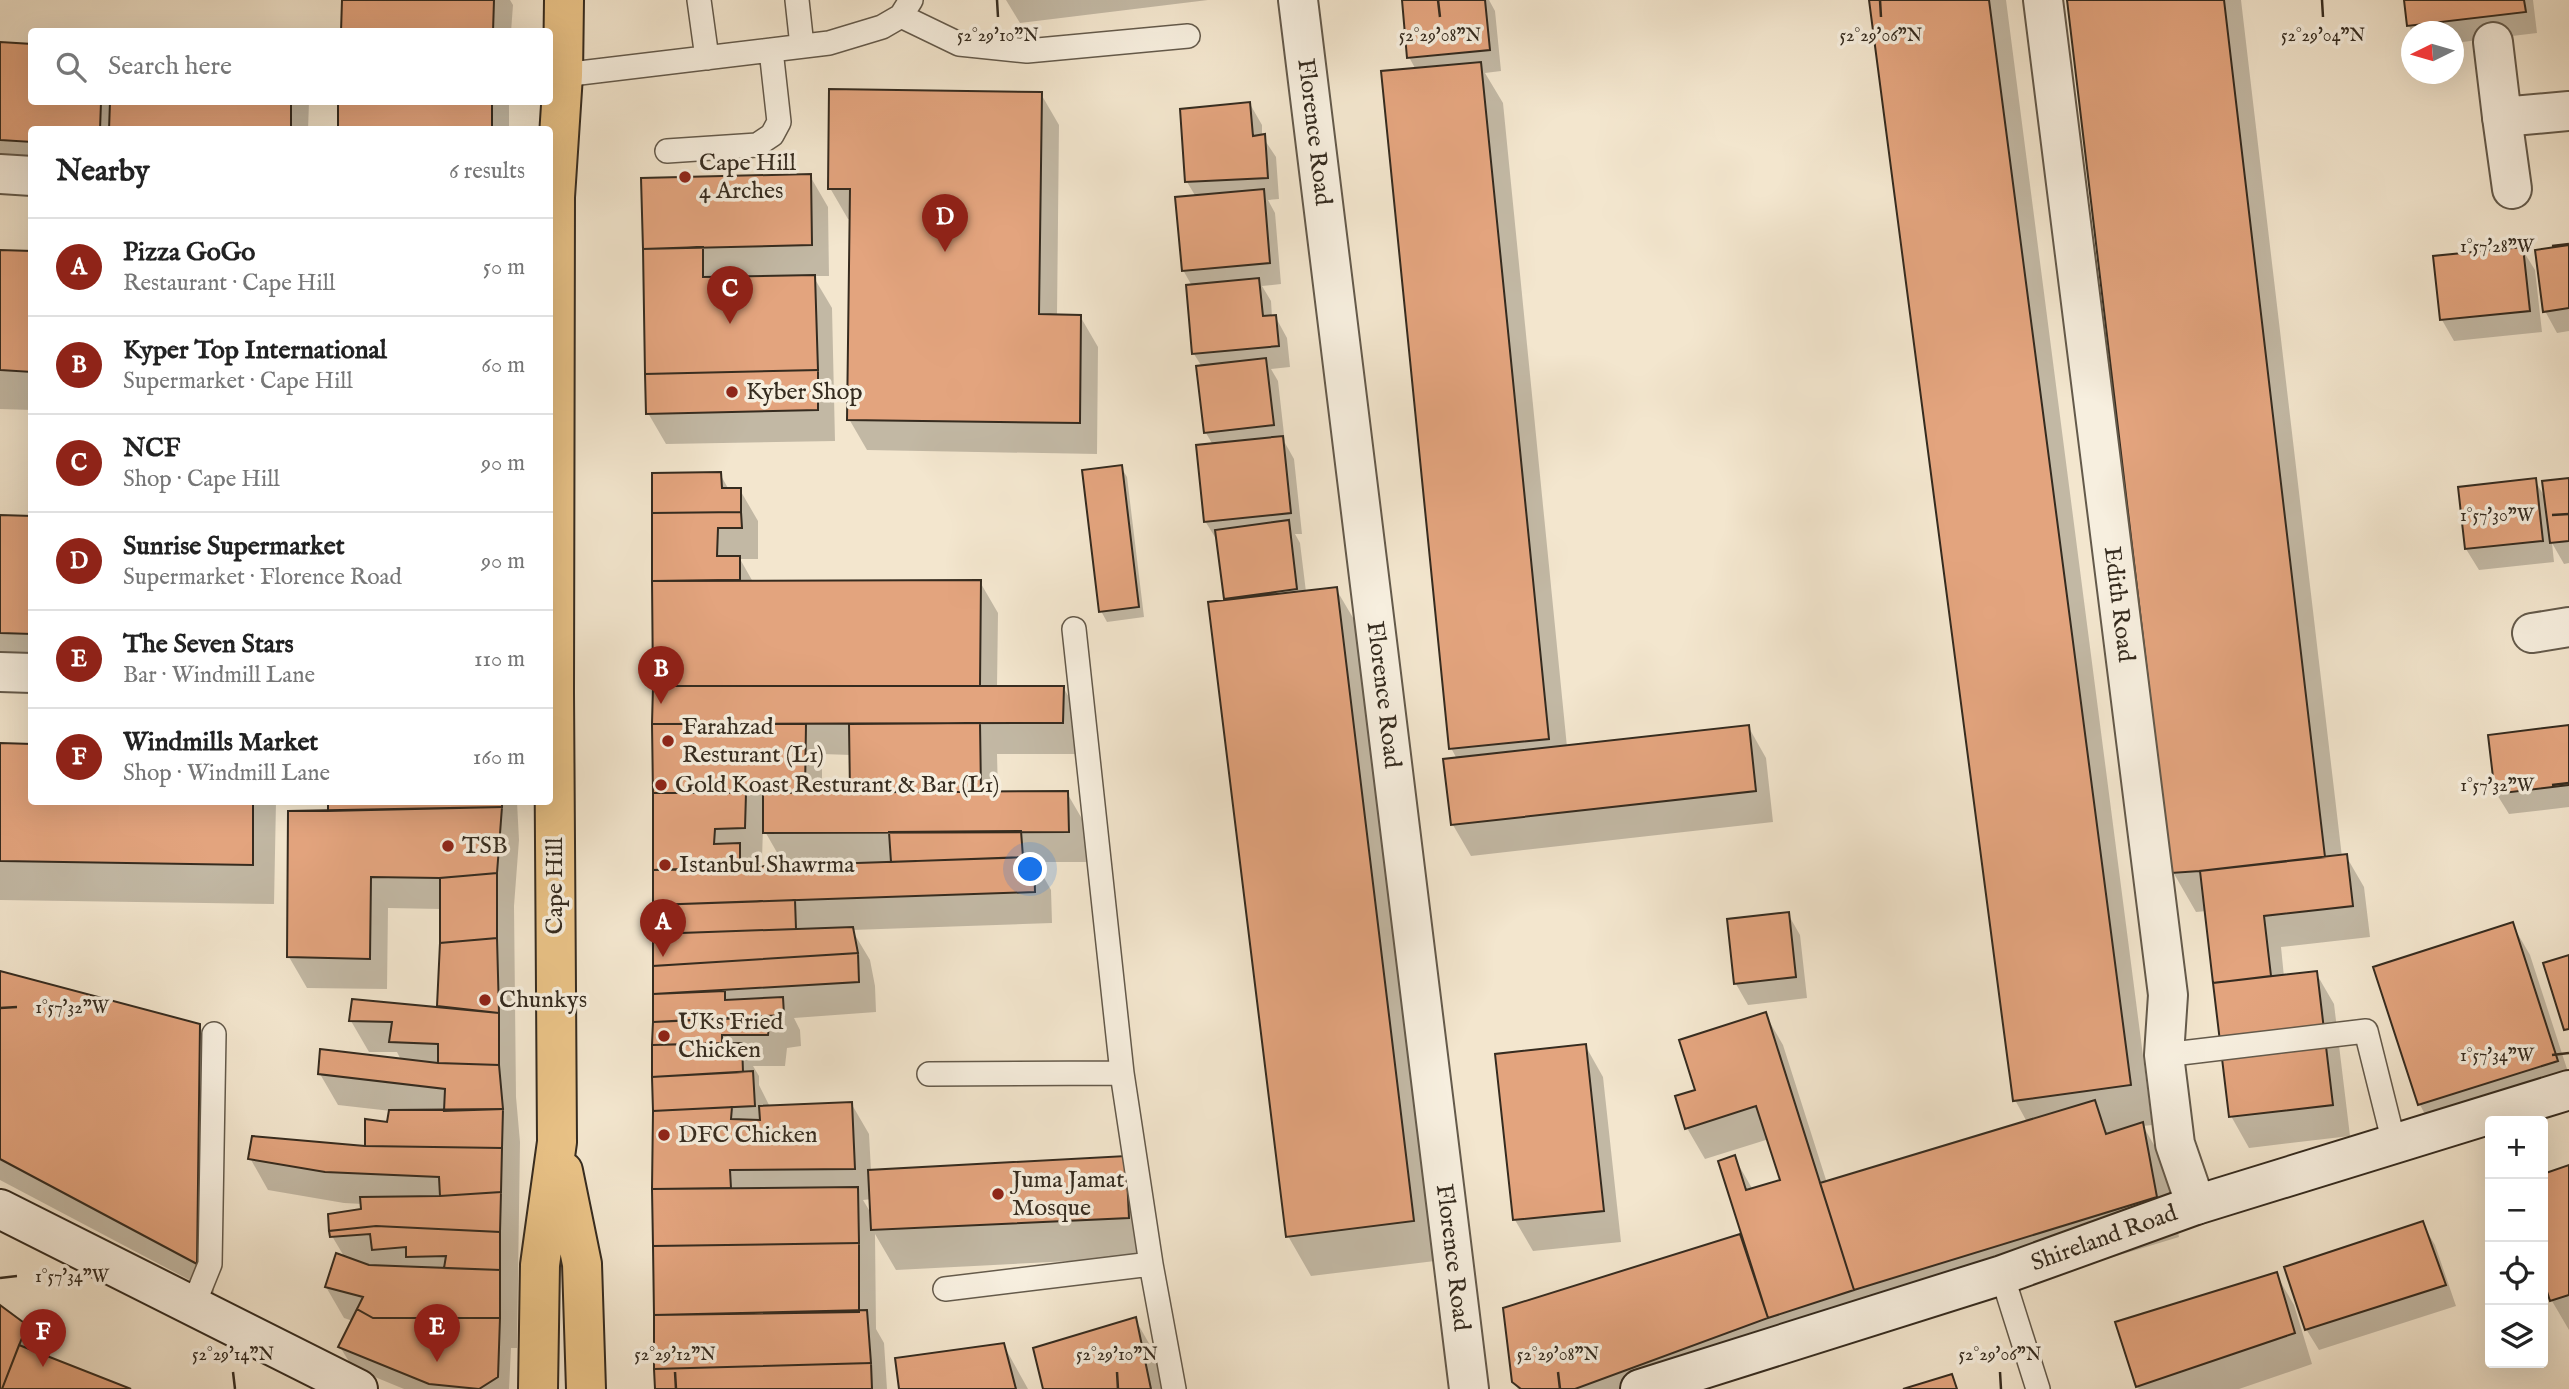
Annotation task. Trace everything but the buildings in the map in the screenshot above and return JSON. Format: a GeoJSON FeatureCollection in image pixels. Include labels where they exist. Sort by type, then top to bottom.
{"type":"FeatureCollection","features":[{"type":"Feature","properties":{"kind":"main road","name":"Cape Hill"},"geometry":{"type":"LineString","coordinates":[[553,187],[564,75],[564,0]]}},
{"type":"Feature","properties":{"kind":"main road","name":"Cape Hill"},"geometry":{"type":"LineString","coordinates":[[538,1389],[540,1265],[557,1142],[553,782]]}},
{"type":"Feature","properties":{"kind":"main road","name":"Cape Hill"},"geometry":{"type":"LineString","coordinates":[[557,1142],[582,1264],[586,1389]]}},
{"type":"Feature","properties":{"kind":"street","name":"Florence Road"},"geometry":{"type":"LineString","coordinates":[[1298,0],[1469,1389]]}},
{"type":"Feature","properties":{"kind":"street","name":"Edith Road"},"geometry":{"type":"LineString","coordinates":[[2042,0],[2168,995],[2164,1055],[2175,1144],[2196,1205]]}},
{"type":"Feature","properties":{"kind":"street"},"geometry":{"type":"LineString","coordinates":[[2493,42],[2512,190]]}},
{"type":"Feature","properties":{"kind":"street"},"geometry":{"type":"LineString","coordinates":[[2502,117],[2569,111]]}},
{"type":"Feature","properties":{"kind":"street"},"geometry":{"type":"LineString","coordinates":[[0,174],[28,176]]}},
{"type":"Feature","properties":{"kind":"street"},"geometry":{"type":"LineString","coordinates":[[2532,633],[2569,627]]}},
{"type":"Feature","properties":{"kind":"street"},"geometry":{"type":"LineString","coordinates":[[0,672],[28,673]]}},
{"type":"Feature","properties":{"kind":"street","name":"Shireland Road"},"geometry":{"type":"LineString","coordinates":[[1640,1389],[2002,1275],[2196,1205],[2569,1090]]}},
{"type":"Feature","properties":{"kind":"street"},"geometry":{"type":"LineString","coordinates":[[0,1209],[358,1389]]}},
{"type":"Feature","properties":{"kind":"lane"},"geometry":{"type":"LineString","coordinates":[[699,0],[707,58]]}},
{"type":"Feature","properties":{"kind":"lane"},"geometry":{"type":"LineString","coordinates":[[797,0],[802,46]]}},
{"type":"Feature","properties":{"kind":"lane"},"geometry":{"type":"LineString","coordinates":[[564,75],[830,43],[882,27],[906,8],[959,44],[1027,51],[1188,36]]}},
{"type":"Feature","properties":{"kind":"lane"},"geometry":{"type":"LineString","coordinates":[[667,151],[757,145],[772,135],[779,122],[771,50]]}},
{"type":"Feature","properties":{"kind":"lane"},"geometry":{"type":"LineString","coordinates":[[1074,629],[1122,1073],[1151,1264],[1174,1389]]}},
{"type":"Feature","properties":{"kind":"lane"},"geometry":{"type":"LineString","coordinates":[[2164,1055],[2366,1031],[2394,1143]]}},
{"type":"Feature","properties":{"kind":"lane"},"geometry":{"type":"LineString","coordinates":[[193,1306],[210,1264],[214,1034]]}},
{"type":"Feature","properties":{"kind":"lane"},"geometry":{"type":"LineString","coordinates":[[929,1074],[1122,1073]]}},
{"type":"Feature","properties":{"kind":"lane"},"geometry":{"type":"LineString","coordinates":[[945,1289],[1151,1264]]}},
{"type":"Feature","properties":{"kind":"lane"},"geometry":{"type":"LineString","coordinates":[[2002,1275],[2038,1389]]}},
{"type":"Feature","properties":{"kind":"place","name":"Cape Hill 4 Arches"},"geometry":{"type":"Point","coordinates":[685,177]}},
{"type":"Feature","properties":{"kind":"place","name":"Sunrise Supermarket"},"geometry":{"type":"Point","coordinates":[945,252]}},
{"type":"Feature","properties":{"kind":"place","name":"NCF"},"geometry":{"type":"Point","coordinates":[730,324]}},
{"type":"Feature","properties":{"kind":"place","name":"Kyber Shop"},"geometry":{"type":"Point","coordinates":[732,392]}},
{"type":"Feature","properties":{"kind":"place","name":"Kyper Top International"},"geometry":{"type":"Point","coordinates":[661,704]}},
{"type":"Feature","properties":{"kind":"place","name":"Farahzad Resturant (L1)"},"geometry":{"type":"Point","coordinates":[668,741]}},
{"type":"Feature","properties":{"kind":"place","name":"Gold Koast Resturant & Bar (L1)"},"geometry":{"type":"Point","coordinates":[661,785]}},
{"type":"Feature","properties":{"kind":"place","name":"TSB"},"geometry":{"type":"Point","coordinates":[448,846]}},
{"type":"Feature","properties":{"kind":"place","name":"Istanbul Shawrma"},"geometry":{"type":"Point","coordinates":[665,865]}},
{"type":"Feature","properties":{"kind":"place","name":"Pizza GoGo"},"geometry":{"type":"Point","coordinates":[663,957]}},
{"type":"Feature","properties":{"kind":"place","name":"Chunkys"},"geometry":{"type":"Point","coordinates":[485,1000]}},
{"type":"Feature","properties":{"kind":"place","name":"UKs Fried Chicken"},"geometry":{"type":"Point","coordinates":[664,1036]}},
{"type":"Feature","properties":{"kind":"place","name":"DFC Chicken"},"geometry":{"type":"Point","coordinates":[664,1135]}},
{"type":"Feature","properties":{"kind":"place","name":"Juma Jamat Mosque"},"geometry":{"type":"Point","coordinates":[998,1194]}},
{"type":"Feature","properties":{"kind":"place","name":"The Seven Stars"},"geometry":{"type":"Point","coordinates":[437,1362]}},
{"type":"Feature","properties":{"kind":"place","name":"Windmills Market"},"geometry":{"type":"Point","coordinates":[43,1367]}}]}
